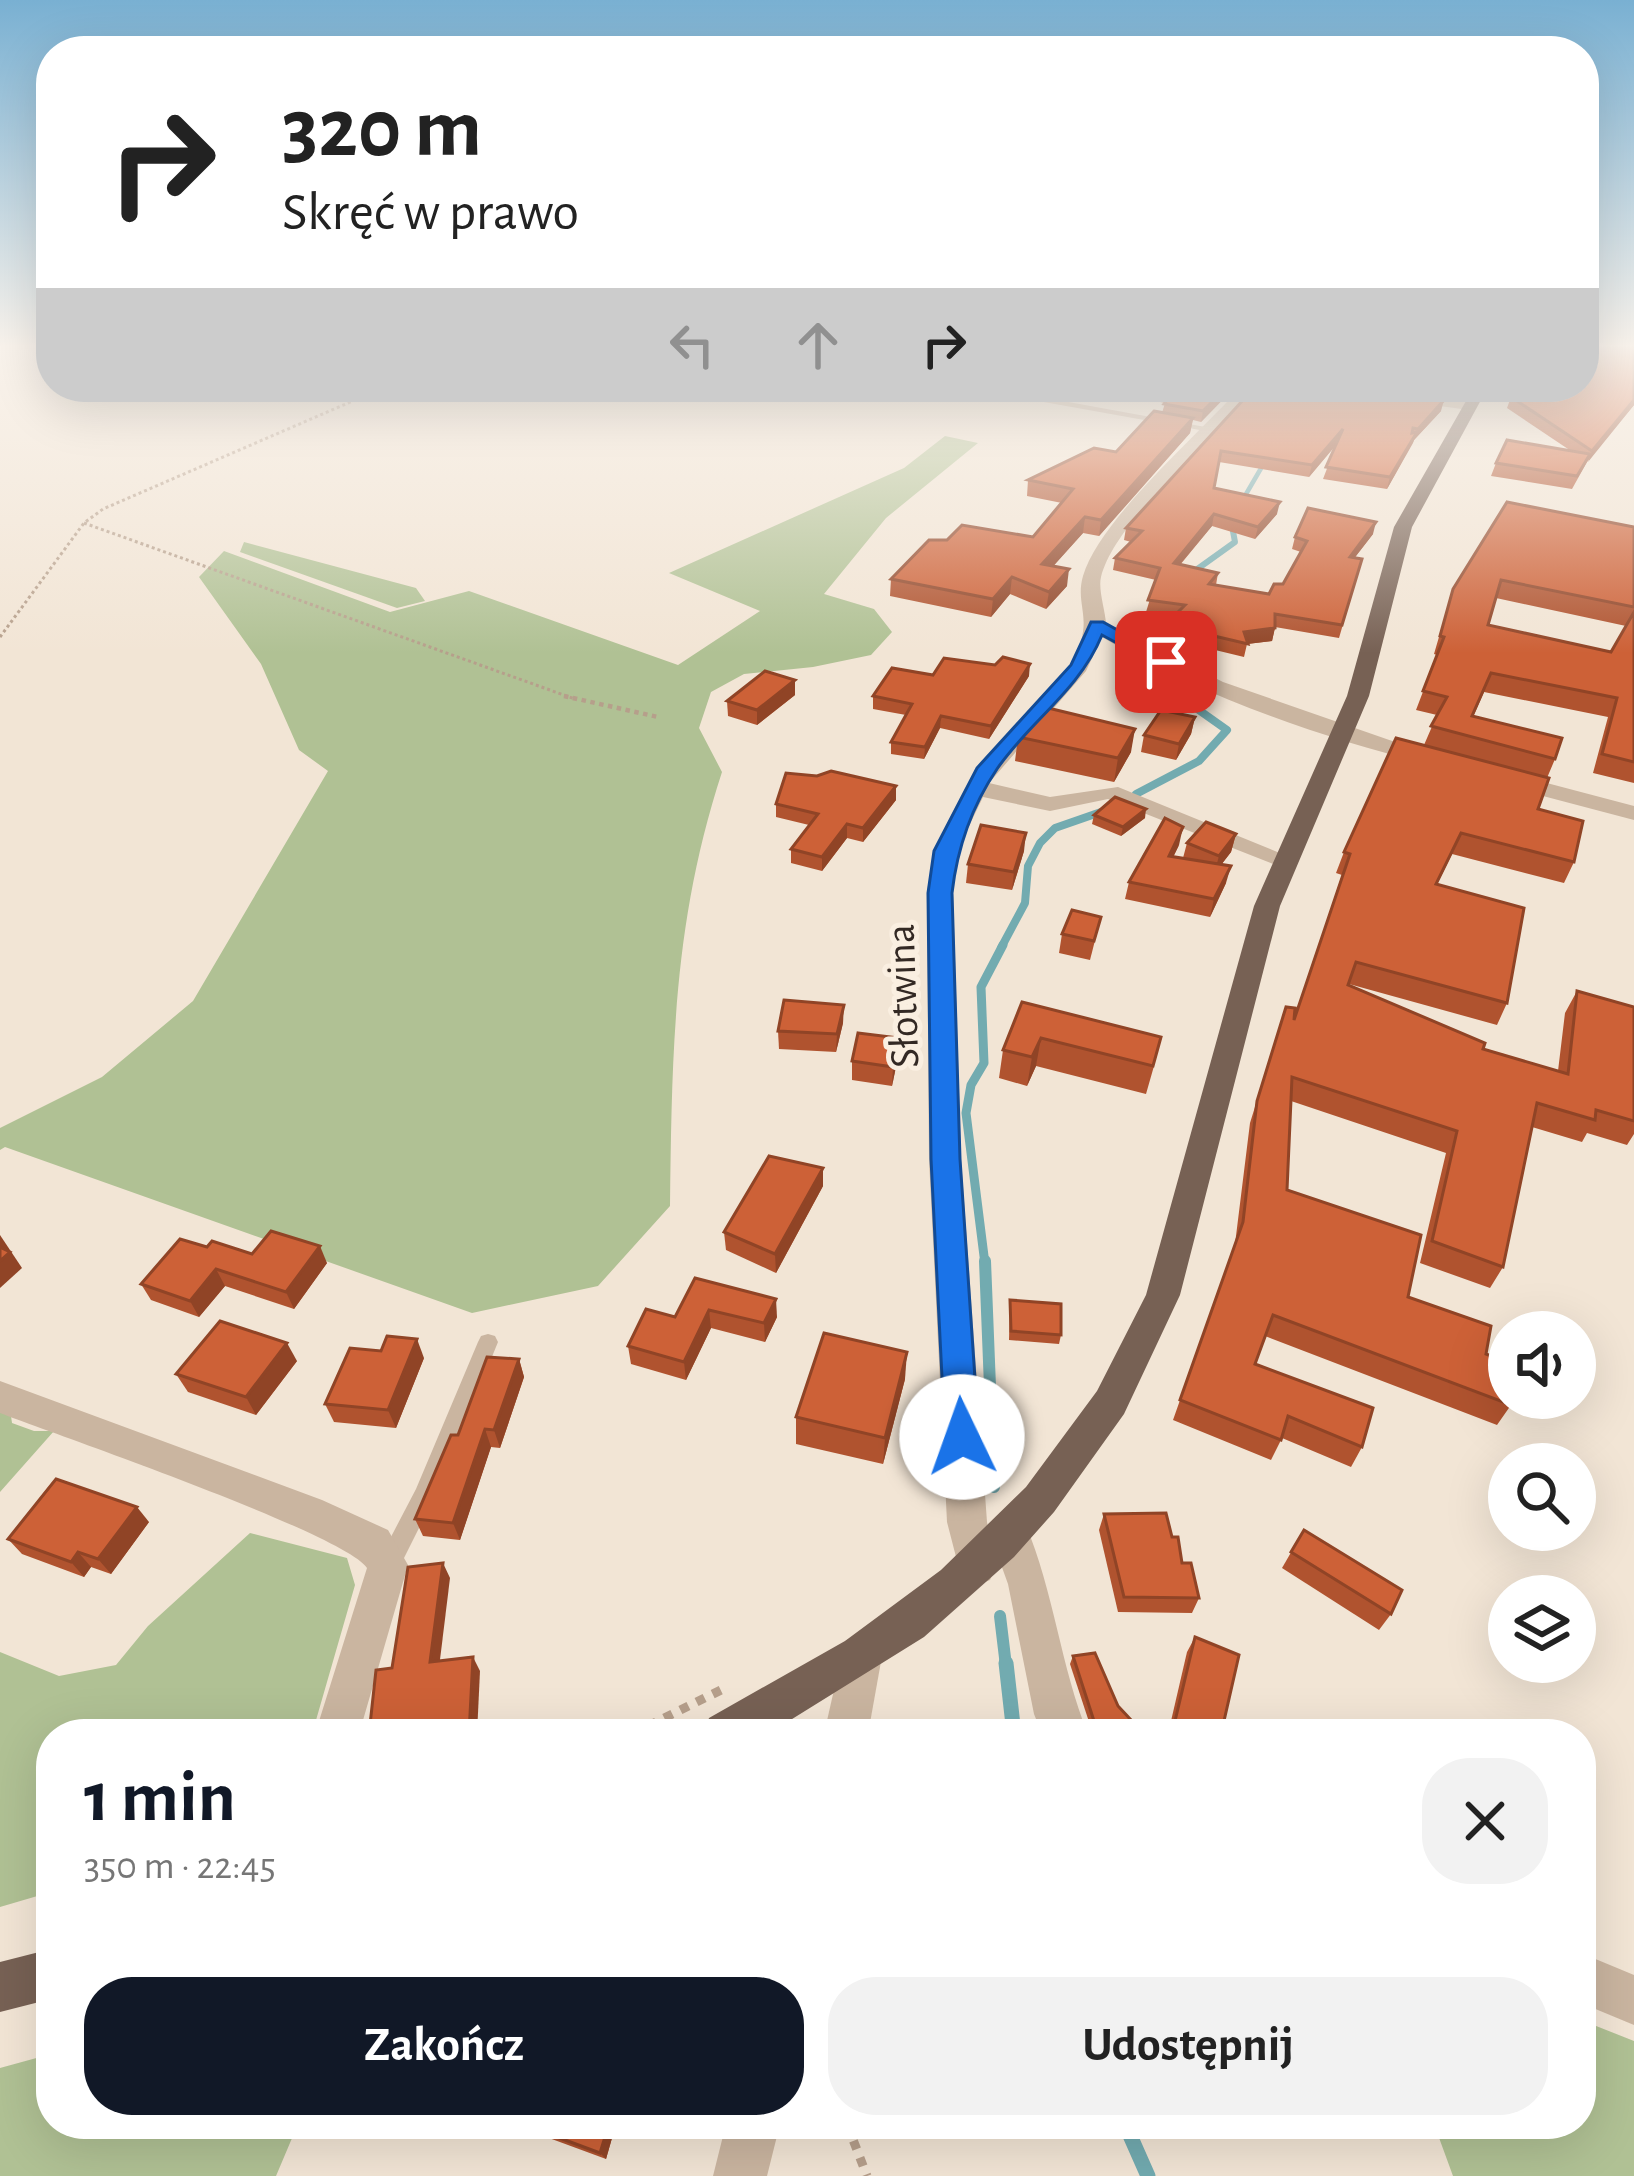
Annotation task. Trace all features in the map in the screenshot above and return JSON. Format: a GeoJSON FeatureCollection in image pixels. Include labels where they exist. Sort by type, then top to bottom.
{"type":"FeatureCollection","features":[{"type":"Feature","properties":{"kind":"main road"},"geometry":{"type":"LineString","coordinates":[[750,1719],[860,1656],[976,1566],[1010,1534],[1073,1458],[1141,1352],[1162,1295],[1247,966],[1285,860],[1358,696],[1403,527],[1446,450]]}},
{"type":"Feature","properties":{"kind":"main road"},"geometry":{"type":"LineString","coordinates":[[0,1987],[36,1978]]}},
{"type":"Feature","properties":{"kind":"street","name":"Słotwina"},"geometry":{"type":"LineString","coordinates":[[976,1566],[967,1522],[945,1159],[940,893],[945,851],[987,768],[1079,667],[1097,626],[1090,578],[1152,485],[1190,450]]}},
{"type":"Feature","properties":{"kind":"street"},"geometry":{"type":"LineString","coordinates":[[1097,626],[1138,651],[1342,734],[1634,813]]}},
{"type":"Feature","properties":{"kind":"street"},"geometry":{"type":"LineString","coordinates":[[976,787],[1015,800],[1051,804],[1110,792],[1285,860]]}},
{"type":"Feature","properties":{"kind":"street"},"geometry":{"type":"LineString","coordinates":[[0,1397],[308,1514],[374,1544],[388,1565],[342,1719]]}},
{"type":"Feature","properties":{"kind":"street"},"geometry":{"type":"LineString","coordinates":[[1010,1534],[1030,1583],[1058,1719]]}},
{"type":"Feature","properties":{"kind":"street"},"geometry":{"type":"LineString","coordinates":[[849,1719],[860,1656]]}},
{"type":"Feature","properties":{"kind":"street"},"geometry":{"type":"LineString","coordinates":[[1596,1984],[1634,2000]]}},
{"type":"Feature","properties":{"kind":"street"},"geometry":{"type":"LineString","coordinates":[[740,2176],[749,2139]]}},
{"type":"Feature","properties":{"kind":"lane"},"geometry":{"type":"LineString","coordinates":[[388,1565],[425,1493],[488,1342]]}},
{"type":"Feature","properties":{"kind":"path"},"geometry":{"type":"LineString","coordinates":[[0,637],[84,523],[238,450]]}},
{"type":"Feature","properties":{"kind":"path"},"geometry":{"type":"LineString","coordinates":[[84,523],[542,690],[612,710],[658,717]]}},
{"type":"Feature","properties":{"kind":"path"},"geometry":{"type":"LineString","coordinates":[[662,1719],[727,1687]]}},
{"type":"Feature","properties":{"kind":"path"},"geometry":{"type":"LineString","coordinates":[[853,2139],[867,2176]]}},
{"type":"Feature","properties":{"kind":"green space"},"geometry":{"type":"Polygon","coordinates":[[[928,450],[970,450],[886,518],[824,594],[874,609],[892,632],[871,655],[744,674],[711,692],[699,728],[722,772],[693,881],[678,987],[670,1206],[598,1286],[472,1313],[5,1147],[0,1150],[0,1128],[102,1077],[193,1001],[328,771],[299,750],[261,664],[199,577],[224,551],[390,612],[469,591],[678,665],[760,611],[669,573],[904,468],[928,450]]]}},
{"type":"Feature","properties":{"kind":"green space"},"geometry":{"type":"Polygon","coordinates":[[[244,542],[416,588],[425,601],[397,608],[240,552],[244,542]]]}},
{"type":"Feature","properties":{"kind":"green space"},"geometry":{"type":"Polygon","coordinates":[[[0,1412],[11,1416],[12,1423],[34,1431],[54,1431],[0,1492],[0,1412]]]}},
{"type":"Feature","properties":{"kind":"green space"},"geometry":{"type":"Polygon","coordinates":[[[250,1533],[347,1558],[355,1585],[316,1719],[36,1719],[36,1896],[0,1907],[0,1652],[59,1676],[116,1665],[148,1626],[250,1533]]]}},
{"type":"Feature","properties":{"kind":"green space"},"geometry":{"type":"Polygon","coordinates":[[[1596,2026],[1634,2041],[1634,2176],[1453,2176],[1439,2139],[1596,2139],[1596,2026]]]}},
{"type":"Feature","properties":{"kind":"green space"},"geometry":{"type":"Polygon","coordinates":[[[36,2058],[36,2139],[292,2139],[276,2176],[0,2176],[0,2068],[36,2058]]]}},
{"type":"Feature","properties":{"kind":"building"},"geometry":{"type":"Polygon","coordinates":[[[1091,450],[1165,450],[1101,520],[1085,517],[1042,564],[1069,569],[1049,592],[1012,577],[993,599],[891,579],[929,540],[947,540],[962,525],[1033,537],[1073,489],[1028,480],[1091,450]]]}},
{"type":"Feature","properties":{"kind":"building"},"geometry":{"type":"Polygon","coordinates":[[[1198,450],[1325,450],[1312,465],[1221,451],[1214,488],[1280,502],[1258,527],[1214,514],[1174,563],[1218,573],[1209,584],[1269,594],[1274,584],[1283,584],[1307,541],[1295,537],[1308,508],[1376,522],[1350,557],[1362,559],[1342,625],[1275,614],[1275,628],[1244,632],[1248,644],[1214,636],[1209,641],[1193,637],[1189,642],[1158,632],[1185,605],[1148,600],[1160,568],[1115,558],[1142,531],[1126,528],[1198,450]]]}},
{"type":"Feature","properties":{"kind":"building"},"geometry":{"type":"Polygon","coordinates":[[[1334,450],[1406,450],[1390,477],[1326,467],[1334,450]]]}},
{"type":"Feature","properties":{"kind":"building"},"geometry":{"type":"Polygon","coordinates":[[[1502,450],[1590,454],[1577,476],[1496,463],[1502,450]]]}},
{"type":"Feature","properties":{"kind":"building"},"geometry":{"type":"Polygon","coordinates":[[[1507,502],[1634,527],[1634,607],[1501,580],[1488,625],[1611,652],[1634,612],[1634,762],[1602,754],[1617,698],[1491,673],[1472,716],[1562,738],[1555,759],[1431,726],[1447,697],[1423,691],[1444,637],[1440,636],[1453,589],[1507,502]]]}},
{"type":"Feature","properties":{"kind":"building"},"geometry":{"type":"Polygon","coordinates":[[[1003,657],[1030,664],[991,726],[941,716],[925,747],[891,742],[912,704],[873,696],[892,668],[933,675],[944,658],[995,665],[1003,657]]]}},
{"type":"Feature","properties":{"kind":"building"},"geometry":{"type":"Polygon","coordinates":[[[765,671],[795,680],[757,710],[727,701],[765,671]]]}},
{"type":"Feature","properties":{"kind":"building"},"geometry":{"type":"Polygon","coordinates":[[[1044,707],[1135,729],[1118,758],[1018,737],[1044,707]]]}},
{"type":"Feature","properties":{"kind":"building"},"geometry":{"type":"Polygon","coordinates":[[[1161,710],[1195,717],[1179,744],[1144,735],[1161,710]]]}},
{"type":"Feature","properties":{"kind":"building"},"geometry":{"type":"Polygon","coordinates":[[[1396,738],[1549,778],[1538,809],[1583,821],[1574,862],[1461,833],[1436,884],[1524,908],[1507,1003],[1356,962],[1348,985],[1485,1043],[1483,1049],[1568,1074],[1577,991],[1634,1007],[1634,1121],[1596,1110],[1595,1120],[1537,1103],[1503,1267],[1432,1241],[1457,1131],[1292,1077],[1287,1190],[1421,1235],[1408,1297],[1488,1325],[1488,1396],[1273,1315],[1255,1364],[1373,1408],[1362,1447],[1288,1416],[1281,1440],[1180,1400],[1243,1222],[1257,1101],[1286,1007],[1295,1008],[1294,1020],[1350,854],[1344,852],[1396,738]]]}},
{"type":"Feature","properties":{"kind":"building"},"geometry":{"type":"Polygon","coordinates":[[[831,771],[896,786],[863,828],[847,824],[822,857],[791,849],[818,814],[776,804],[786,773],[817,776],[831,771]]]}},
{"type":"Feature","properties":{"kind":"building"},"geometry":{"type":"Polygon","coordinates":[[[1115,797],[1146,809],[1123,827],[1094,815],[1115,797]]]}},
{"type":"Feature","properties":{"kind":"building"},"geometry":{"type":"Polygon","coordinates":[[[1165,818],[1183,827],[1169,856],[1231,866],[1214,899],[1129,882],[1165,818]]]}},
{"type":"Feature","properties":{"kind":"building"},"geometry":{"type":"Polygon","coordinates":[[[1206,822],[1236,834],[1219,856],[1187,843],[1206,822]]]}},
{"type":"Feature","properties":{"kind":"building"},"geometry":{"type":"Polygon","coordinates":[[[981,825],[1026,833],[1014,872],[968,864],[981,825]]]}},
{"type":"Feature","properties":{"kind":"building"},"geometry":{"type":"Polygon","coordinates":[[[1072,910],[1101,917],[1094,941],[1062,934],[1072,910]]]}},
{"type":"Feature","properties":{"kind":"building"},"geometry":{"type":"Polygon","coordinates":[[[784,1000],[844,1005],[837,1034],[778,1031],[784,1000]]]}},
{"type":"Feature","properties":{"kind":"building"},"geometry":{"type":"Polygon","coordinates":[[[1022,1002],[1161,1037],[1153,1066],[1041,1038],[1032,1057],[1003,1050],[1022,1002]]]}},
{"type":"Feature","properties":{"kind":"building"},"geometry":{"type":"Polygon","coordinates":[[[858,1033],[899,1038],[893,1067],[852,1061],[858,1033]]]}},
{"type":"Feature","properties":{"kind":"building"},"geometry":{"type":"Polygon","coordinates":[[[769,1156],[823,1168],[775,1254],[724,1232],[769,1156]]]}},
{"type":"Feature","properties":{"kind":"building"},"geometry":{"type":"Polygon","coordinates":[[[271,1231],[320,1246],[286,1292],[216,1269],[190,1301],[141,1284],[180,1239],[207,1247],[212,1241],[252,1254],[271,1231]]]}},
{"type":"Feature","properties":{"kind":"building"},"geometry":{"type":"Polygon","coordinates":[[[695,1278],[776,1299],[764,1323],[709,1310],[684,1362],[628,1346],[646,1309],[675,1317],[695,1278]]]}},
{"type":"Feature","properties":{"kind":"building"},"geometry":{"type":"Polygon","coordinates":[[[1010,1300],[1061,1304],[1061,1335],[1011,1331],[1010,1300]]]}},
{"type":"Feature","properties":{"kind":"building"},"geometry":{"type":"Polygon","coordinates":[[[220,1321],[287,1343],[246,1397],[176,1374],[220,1321]]]}},
{"type":"Feature","properties":{"kind":"building"},"geometry":{"type":"Polygon","coordinates":[[[824,1333],[907,1352],[885,1438],[796,1417],[824,1333]]]}},
{"type":"Feature","properties":{"kind":"building"},"geometry":{"type":"Polygon","coordinates":[[[387,1336],[417,1339],[388,1410],[325,1404],[350,1348],[381,1351],[387,1336]]]}},
{"type":"Feature","properties":{"kind":"building"},"geometry":{"type":"Polygon","coordinates":[[[487,1357],[519,1359],[494,1430],[485,1429],[453,1523],[415,1519],[451,1435],[458,1435],[487,1357]]]}},
{"type":"Feature","properties":{"kind":"building"},"geometry":{"type":"Polygon","coordinates":[[[56,1479],[137,1507],[98,1559],[78,1552],[71,1562],[8,1539],[56,1479]]]}},
{"type":"Feature","properties":{"kind":"building"},"geometry":{"type":"Polygon","coordinates":[[[1166,1513],[1172,1537],[1178,1537],[1182,1563],[1191,1563],[1199,1598],[1124,1597],[1104,1514],[1166,1513]]]}},
{"type":"Feature","properties":{"kind":"building"},"geometry":{"type":"Polygon","coordinates":[[[1304,1530],[1402,1590],[1391,1614],[1291,1552],[1304,1530]]]}},
{"type":"Feature","properties":{"kind":"building"},"geometry":{"type":"Polygon","coordinates":[[[443,1563],[430,1662],[473,1657],[470,1719],[371,1719],[376,1670],[392,1668],[408,1567],[443,1563]]]}},
{"type":"Feature","properties":{"kind":"building"},"geometry":{"type":"Polygon","coordinates":[[[1195,1637],[1239,1655],[1224,1719],[1175,1719],[1195,1637]]]}},
{"type":"Feature","properties":{"kind":"building"},"geometry":{"type":"Polygon","coordinates":[[[1095,1653],[1118,1706],[1130,1719],[1093,1719],[1073,1656],[1095,1653]]]}},
{"type":"Feature","properties":{"kind":"building"},"geometry":{"type":"Polygon","coordinates":[[[562,2139],[604,2139],[600,2153],[562,2139]]]}},
{"type":"Feature","properties":{"kind":"waterway"},"geometry":{"type":"LineString","coordinates":[[1242,501],[1267,458]]}},
{"type":"Feature","properties":{"kind":"waterway"},"geometry":{"type":"LineString","coordinates":[[1189,575],[1235,542],[1232,526]]}},
{"type":"Feature","properties":{"kind":"waterway"},"geometry":{"type":"LineString","coordinates":[[1146,649],[1159,628],[1163,606]]}},
{"type":"Feature","properties":{"kind":"waterway"},"geometry":{"type":"LineString","coordinates":[[1148,661],[1163,685],[1183,699]]}},
{"type":"Feature","properties":{"kind":"waterway"},"geometry":{"type":"LineString","coordinates":[[1136,794],[1199,761],[1227,730],[1179,696]]}},
{"type":"Feature","properties":{"kind":"waterway"},"geometry":{"type":"LineString","coordinates":[[1001,948],[1025,903],[1028,866],[1040,843],[1055,828],[1101,812]]}},
{"type":"Feature","properties":{"kind":"waterway"},"geometry":{"type":"LineString","coordinates":[[985,1264],[966,1113],[971,1085],[984,1063],[981,987],[1003,945]]}},
{"type":"Feature","properties":{"kind":"waterway"},"geometry":{"type":"LineString","coordinates":[[985,1261],[994,1487]]}},
{"type":"Feature","properties":{"kind":"waterway"},"geometry":{"type":"LineString","coordinates":[[1000,1616],[1006,1666]]}},
{"type":"Feature","properties":{"kind":"waterway"},"geometry":{"type":"LineString","coordinates":[[1006,1663],[1012,1719]]}},
{"type":"Feature","properties":{"kind":"waterway"},"geometry":{"type":"LineString","coordinates":[[1132,2139],[1148,2176]]}},
{"type":"Feature","properties":{"kind":"route"},"geometry":{"type":"LineString","coordinates":[[962,1437],[945,1159],[940,893],[945,851],[987,768],[1079,667],[1097,626],[1166,662]]}}]}
